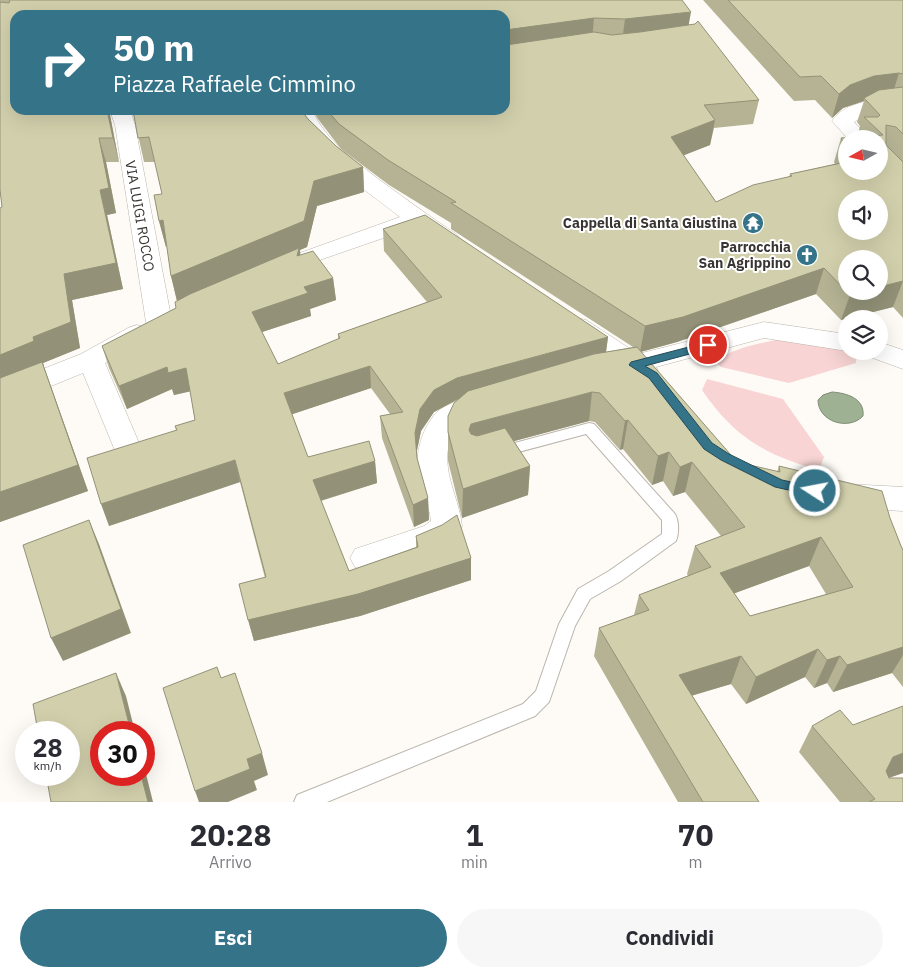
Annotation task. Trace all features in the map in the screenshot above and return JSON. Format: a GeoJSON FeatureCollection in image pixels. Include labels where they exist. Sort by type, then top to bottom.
{"type":"FeatureCollection","features":[{"type":"Feature","properties":{"kind":"street"},"geometry":{"type":"LineString","coordinates":[[851,130],[842,121],[866,107],[891,104]]}},
{"type":"Feature","properties":{"kind":"street","name":"VIA LUIGI ROCCO"},"geometry":{"type":"LineString","coordinates":[[90,360],[169,317],[121,115]]}},
{"type":"Feature","properties":{"kind":"street"},"geometry":{"type":"LineString","coordinates":[[304,115],[333,154],[418,219],[469,254]]}},
{"type":"Feature","properties":{"kind":"street"},"geometry":{"type":"LineString","coordinates":[[256,279],[309,256],[418,219]]}},
{"type":"Feature","properties":{"kind":"street"},"geometry":{"type":"LineString","coordinates":[[555,311],[653,376],[665,391]]}},
{"type":"Feature","properties":{"kind":"street"},"geometry":{"type":"LineString","coordinates":[[598,371],[634,365],[764,330],[838,342]]}},
{"type":"Feature","properties":{"kind":"street"},"geometry":{"type":"LineString","coordinates":[[888,354],[903,360]]}},
{"type":"Feature","properties":{"kind":"street"},"geometry":{"type":"LineString","coordinates":[[0,397],[90,360],[128,450]]}},
{"type":"Feature","properties":{"kind":"street"},"geometry":{"type":"LineString","coordinates":[[366,558],[435,535],[447,526],[447,515],[438,471],[432,458],[436,437],[441,424],[457,412],[502,397]]}},
{"type":"Feature","properties":{"kind":"street"},"geometry":{"type":"LineString","coordinates":[[824,493],[891,507]]}},
{"type":"Feature","properties":{"kind":"lane"},"geometry":{"type":"LineString","coordinates":[[304,802],[529,710],[543,696],[567,624],[584,594],[615,576],[670,537],[670,518],[589,428],[486,456]]}},
{"type":"Feature","properties":{"kind":"shaded area"},"geometry":{"type":"Polygon","coordinates":[[[780,339],[838,348],[838,360],[856,360],[856,363],[789,383],[721,367],[718,364],[719,359],[748,346],[780,339]]]}},
{"type":"Feature","properties":{"kind":"shaded area"},"geometry":{"type":"Polygon","coordinates":[[[707,379],[783,399],[824,457],[819,470],[782,458],[752,442],[739,432],[726,420],[702,390],[707,379]]]}},
{"type":"Feature","properties":{"kind":"shaded area"},"geometry":{"type":"Polygon","coordinates":[[[832,392],[848,395],[858,401],[863,410],[863,416],[857,421],[850,423],[835,422],[829,419],[819,408],[818,400],[823,395],[832,392]]]}},
{"type":"Feature","properties":{"kind":"building"},"geometry":{"type":"Polygon","coordinates":[[[10,0],[682,0],[691,12],[625,19],[594,18],[510,29],[510,10],[10,10],[10,115],[108,115],[113,138],[99,138],[109,188],[100,190],[116,263],[64,274],[71,322],[33,337],[34,341],[0,355],[0,208],[2,207],[0,190],[0,2],[9,3],[10,0]]]}},
{"type":"Feature","properties":{"kind":"building"},"geometry":{"type":"Polygon","coordinates":[[[728,0],[903,0],[903,74],[874,76],[850,85],[839,94],[821,76],[800,77],[728,0]]]}},
{"type":"Feature","properties":{"kind":"building"},"geometry":{"type":"Polygon","coordinates":[[[698,21],[759,100],[704,105],[715,120],[671,137],[716,202],[753,185],[792,176],[790,174],[838,164],[838,180],[888,180],[888,147],[903,162],[903,281],[888,285],[888,250],[838,250],[838,283],[824,268],[683,317],[645,326],[451,203],[456,202],[388,160],[339,124],[331,115],[510,115],[510,44],[594,32],[612,35],[695,24],[698,21]]]}},
{"type":"Feature","properties":{"kind":"building"},"geometry":{"type":"Polygon","coordinates":[[[903,87],[903,134],[896,127],[886,125],[886,130],[878,130],[864,117],[878,117],[880,115],[864,98],[879,90],[903,87]]]}},
{"type":"Feature","properties":{"kind":"building"},"geometry":{"type":"Polygon","coordinates":[[[134,115],[305,115],[336,146],[363,167],[314,181],[304,221],[171,276],[163,220],[159,221],[154,195],[162,194],[149,137],[138,138],[134,115]]]}},
{"type":"Feature","properties":{"kind":"building"},"geometry":{"type":"Polygon","coordinates":[[[425,215],[608,337],[457,378],[434,390],[420,409],[415,433],[417,458],[428,498],[413,505],[380,416],[403,412],[370,366],[284,393],[308,457],[369,441],[375,461],[313,480],[349,571],[418,547],[416,536],[442,525],[457,515],[471,558],[358,594],[248,620],[239,584],[266,577],[235,460],[101,504],[87,458],[177,430],[175,426],[195,420],[186,368],[168,373],[167,367],[119,386],[102,346],[176,308],[175,302],[190,294],[299,248],[297,256],[313,251],[333,278],[304,287],[308,293],[252,312],[278,364],[340,338],[338,334],[442,297],[383,229],[425,215]]]}},
{"type":"Feature","properties":{"kind":"building"},"geometry":{"type":"Polygon","coordinates":[[[637,347],[737,462],[780,472],[779,466],[882,491],[890,518],[903,550],[903,647],[847,665],[840,656],[827,660],[818,649],[756,677],[741,656],[679,675],[759,802],[703,802],[599,628],[649,610],[639,595],[711,567],[695,546],[745,527],[692,462],[680,467],[669,452],[658,456],[628,420],[625,421],[600,393],[592,392],[471,424],[469,430],[471,434],[477,436],[505,428],[530,466],[463,489],[448,432],[448,416],[454,403],[468,391],[594,354],[637,347]],[[821,537],[720,573],[750,616],[853,587],[821,537]]]}},
{"type":"Feature","properties":{"kind":"building"},"geometry":{"type":"Polygon","coordinates":[[[42,362],[78,465],[0,492],[0,378],[42,362]]]}},
{"type":"Feature","properties":{"kind":"building"},"geometry":{"type":"Polygon","coordinates":[[[89,520],[121,609],[51,638],[23,545],[89,520]]]}},
{"type":"Feature","properties":{"kind":"building"},"geometry":{"type":"Polygon","coordinates":[[[217,667],[221,678],[235,673],[262,753],[247,759],[250,769],[195,791],[163,688],[217,667]]]}},
{"type":"Feature","properties":{"kind":"building"},"geometry":{"type":"Polygon","coordinates":[[[116,673],[128,721],[90,721],[90,786],[144,786],[148,802],[51,802],[48,786],[80,786],[80,721],[36,721],[33,704],[116,673]]]}},
{"type":"Feature","properties":{"kind":"building"},"geometry":{"type":"Polygon","coordinates":[[[903,706],[903,753],[893,757],[886,771],[889,778],[903,778],[903,802],[869,802],[875,799],[812,726],[840,710],[853,725],[903,706]]]}},
{"type":"Feature","properties":{"kind":"place","name":"Cappella di Santa Giustina"},"geometry":{"type":"Point","coordinates":[753,223]}},
{"type":"Feature","properties":{"kind":"place","name":"Parrocchia San Agrippino"},"geometry":{"type":"Point","coordinates":[807,255]}},
{"type":"Feature","properties":{"kind":"route"},"geometry":{"type":"LineString","coordinates":[[708,345],[634,365],[653,376],[708,446],[725,457],[779,484],[815,491]]}}]}
